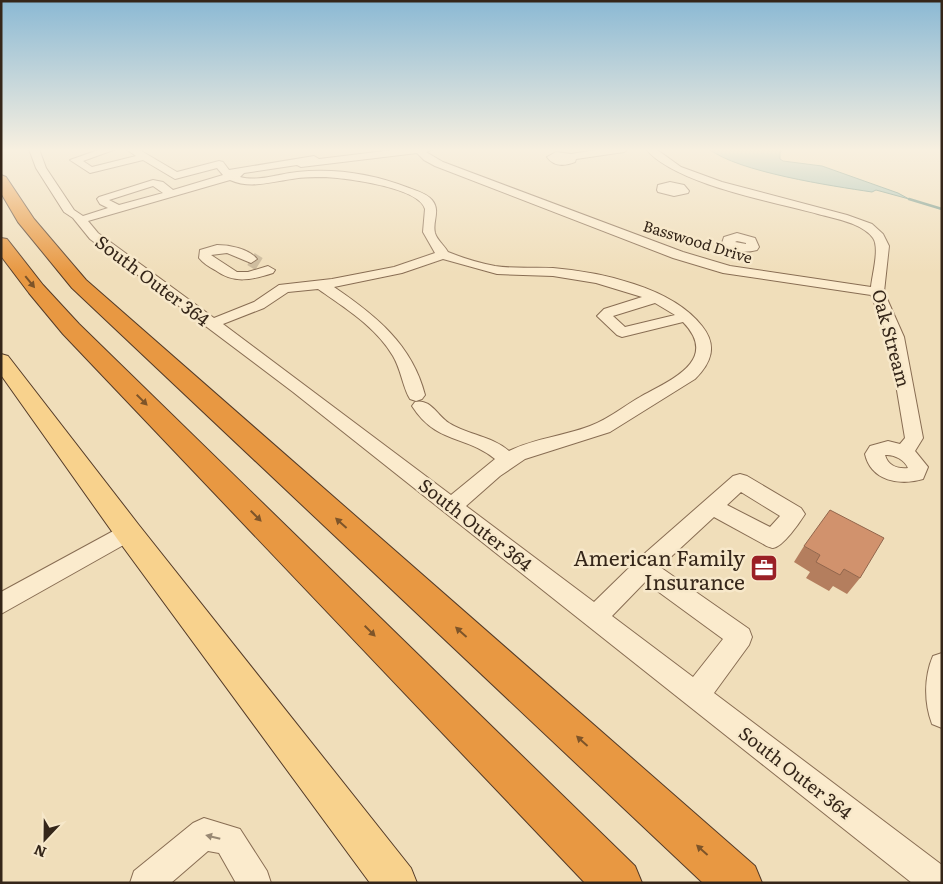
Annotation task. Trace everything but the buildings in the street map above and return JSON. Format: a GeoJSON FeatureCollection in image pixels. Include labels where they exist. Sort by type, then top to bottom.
{"type":"FeatureCollection","features":[{"type":"Feature","properties":{"kind":"highway"},"geometry":{"type":"LineString","coordinates":[[7,190],[31,228],[79,284],[738,883]]}},
{"type":"Feature","properties":{"kind":"highway"},"geometry":{"type":"LineString","coordinates":[[1,243],[36,289],[71,328],[618,883]]}},
{"type":"Feature","properties":{"kind":"main road"},"geometry":{"type":"LineString","coordinates":[[1,360],[128,532],[396,883]]}},
{"type":"Feature","properties":{"kind":"street","name":"South Outer 364"},"geometry":{"type":"LineString","coordinates":[[56,190],[70,212],[94,236],[221,319],[307,394],[939,883]]}},
{"type":"Feature","properties":{"kind":"street"},"geometry":{"type":"LineString","coordinates":[[78,218],[172,190]]}},
{"type":"Feature","properties":{"kind":"street"},"geometry":{"type":"LineString","coordinates":[[407,190],[421,196],[430,206],[428,230],[430,238],[442,251],[442,254]]}},
{"type":"Feature","properties":{"kind":"street","name":"Basswood Drive"},"geometry":{"type":"LineString","coordinates":[[513,190],[678,255],[728,270],[877,292]]}},
{"type":"Feature","properties":{"kind":"street","name":"Oak Stream"},"geometry":{"type":"LineString","coordinates":[[747,190],[847,218],[868,227],[879,237],[883,246],[877,292],[896,338],[914,438],[904,453]]}},
{"type":"Feature","properties":{"kind":"street"},"geometry":{"type":"LineString","coordinates":[[728,270],[739,248]]}},
{"type":"Feature","properties":{"kind":"street"},"geometry":{"type":"LineString","coordinates":[[221,319],[259,305],[284,288],[322,284],[397,270],[423,263],[442,254],[477,266],[498,270],[559,272],[581,276],[656,298],[676,308],[700,333],[705,350],[700,362],[692,374],[678,385],[596,431],[545,444],[508,460],[452,506]]}},
{"type":"Feature","properties":{"kind":"street"},"geometry":{"type":"LineString","coordinates":[[259,264],[284,288]]}},
{"type":"Feature","properties":{"kind":"street"},"geometry":{"type":"LineString","coordinates":[[322,284],[364,315],[385,334],[408,369],[418,400],[430,419],[446,430],[491,447],[508,460]]}},
{"type":"Feature","properties":{"kind":"street"},"geometry":{"type":"LineString","coordinates":[[656,298],[609,312],[604,316],[622,332],[685,317]]}},
{"type":"Feature","properties":{"kind":"street"},"geometry":{"type":"LineString","coordinates":[[595,617],[644,568],[712,506]]}},
{"type":"Feature","properties":{"kind":"street"},"geometry":{"type":"LineString","coordinates":[[1,604],[128,532]]}},
{"type":"Feature","properties":{"kind":"street"},"geometry":{"type":"LineString","coordinates":[[644,568],[740,637],[696,695]]}},
{"type":"Feature","properties":{"kind":"street"},"geometry":{"type":"LineString","coordinates":[[942,665],[939,691],[942,714]]}},
{"type":"Feature","properties":{"kind":"street"},"geometry":{"type":"LineString","coordinates":[[146,883],[204,834],[229,840],[255,883]]}},
{"type":"Feature","properties":{"kind":"water"},"geometry":{"type":"Polygon","coordinates":[[[877,190],[890,190],[909,199],[877,190]]]}},
{"type":"Feature","properties":{"kind":"waterway"},"geometry":{"type":"LineString","coordinates":[[909,199],[942,209]]}},
{"type":"Feature","properties":{"kind":"tunnel"},"geometry":{"type":"LineString","coordinates":[[251,259],[259,264]]}},
{"type":"Feature","properties":{"kind":"place","name":"American Family Insurance"},"geometry":{"type":"Point","coordinates":[764,568]}}]}
